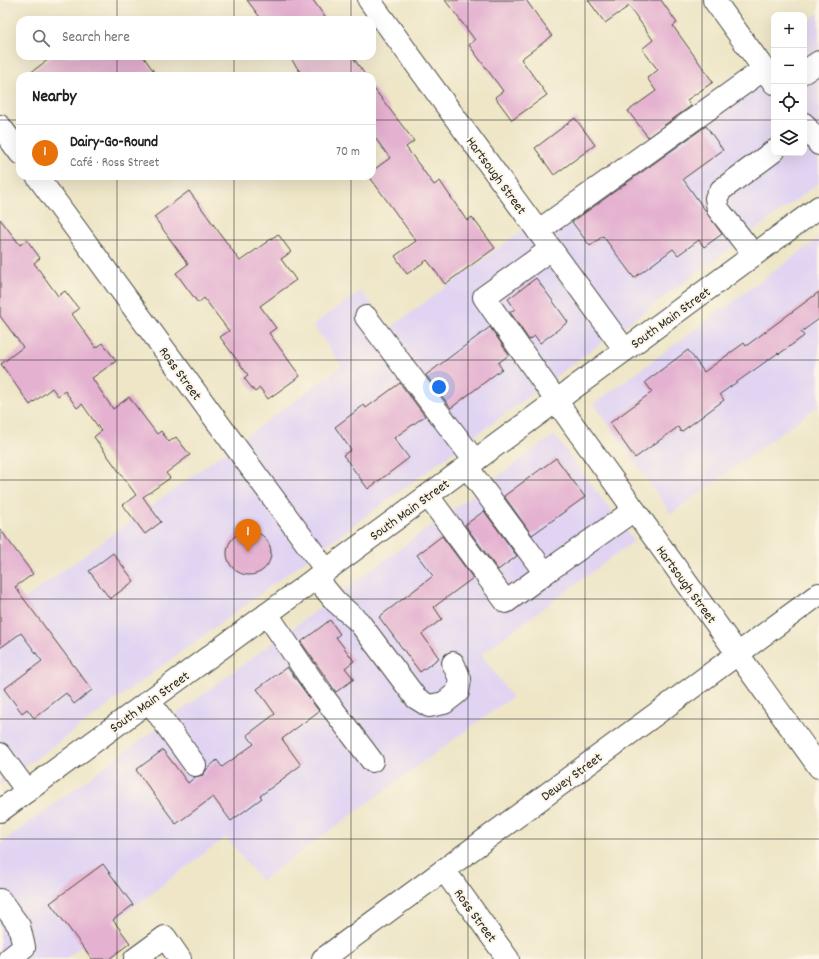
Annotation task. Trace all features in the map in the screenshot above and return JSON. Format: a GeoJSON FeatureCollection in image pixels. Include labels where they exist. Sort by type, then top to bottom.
{"type":"FeatureCollection","features":[{"type":"Feature","properties":{"kind":"street","name":"Hartsough Street"},"geometry":{"type":"LineString","coordinates":[[369,0],[625,350]]}},
{"type":"Feature","properties":{"kind":"street"},"geometry":{"type":"LineString","coordinates":[[538,231],[769,76],[714,0]]}},
{"type":"Feature","properties":{"kind":"street"},"geometry":{"type":"LineString","coordinates":[[807,70],[819,62]]}},
{"type":"Feature","properties":{"kind":"street"},"geometry":{"type":"LineString","coordinates":[[0,126],[16,148]]}},
{"type":"Feature","properties":{"kind":"street"},"geometry":{"type":"LineString","coordinates":[[754,255],[718,209],[716,198],[721,190],[771,153]]}},
{"type":"Feature","properties":{"kind":"street","name":"Ross Street"},"geometry":{"type":"LineString","coordinates":[[40,180],[321,574],[336,602],[359,622],[416,698],[429,706],[444,703],[458,692],[460,679],[453,663]]}},
{"type":"Feature","properties":{"kind":"street","name":"South Main Street"},"geometry":{"type":"LineString","coordinates":[[0,811],[819,207]]}},
{"type":"Feature","properties":{"kind":"street","name":"Hartsough Street"},"geometry":{"type":"LineString","coordinates":[[551,249],[484,297],[556,401],[819,767]]}},
{"type":"Feature","properties":{"kind":"street"},"geometry":{"type":"LineString","coordinates":[[366,317],[471,464],[545,573]]}},
{"type":"Feature","properties":{"kind":"street"},"geometry":{"type":"LineString","coordinates":[[428,496],[506,602],[634,510]]}},
{"type":"Feature","properties":{"kind":"street","name":"Dewey Street"},"geometry":{"type":"LineString","coordinates":[[323,959],[819,594]]}},
{"type":"Feature","properties":{"kind":"street"},"geometry":{"type":"LineString","coordinates":[[267,614],[317,688],[372,761]]}},
{"type":"Feature","properties":{"kind":"street"},"geometry":{"type":"LineString","coordinates":[[149,700],[196,765]]}},
{"type":"Feature","properties":{"kind":"street"},"geometry":{"type":"LineString","coordinates":[[0,754],[27,791]]}},
{"type":"Feature","properties":{"kind":"street","name":"Ross Street"},"geometry":{"type":"LineString","coordinates":[[444,870],[508,959]]}},
{"type":"Feature","properties":{"kind":"street"},"geometry":{"type":"LineString","coordinates":[[0,900],[19,926],[16,953]]}},
{"type":"Feature","properties":{"kind":"street"},"geometry":{"type":"LineString","coordinates":[[134,959],[165,937],[180,959]]}},
{"type":"Feature","properties":{"kind":"shaded area"},"geometry":{"type":"Polygon","coordinates":[[[819,13],[819,183],[0,785],[0,617],[342,366],[313,325],[361,291],[390,328],[771,48],[771,156],[807,156],[807,22],[819,13]]]}},
{"type":"Feature","properties":{"kind":"shaded area"},"geometry":{"type":"Polygon","coordinates":[[[819,238],[819,405],[671,514],[594,404],[819,238]]]}},
{"type":"Feature","properties":{"kind":"shaded area"},"geometry":{"type":"Polygon","coordinates":[[[554,435],[634,541],[481,654],[512,697],[261,881],[226,837],[65,959],[0,959],[0,844],[554,435]]]}},
{"type":"Feature","properties":{"kind":"building"},"geometry":{"type":"Polygon","coordinates":[[[247,0],[313,0],[324,16],[259,16],[247,0]]]}},
{"type":"Feature","properties":{"kind":"building"},"geometry":{"type":"Polygon","coordinates":[[[445,0],[526,0],[552,36],[521,59],[547,95],[512,120],[495,97],[503,91],[469,45],[475,40],[445,0]]]}},
{"type":"Feature","properties":{"kind":"building"},"geometry":{"type":"Polygon","coordinates":[[[588,0],[661,0],[677,23],[673,26],[713,82],[687,100],[691,106],[648,137],[628,111],[656,91],[647,78],[658,70],[642,49],[653,40],[629,6],[605,23],[588,0]]]}},
{"type":"Feature","properties":{"kind":"building"},"geometry":{"type":"Polygon","coordinates":[[[48,60],[146,60],[154,72],[31,72],[48,60]]]}},
{"type":"Feature","properties":{"kind":"building"},"geometry":{"type":"Polygon","coordinates":[[[292,60],[355,60],[363,72],[300,72],[292,60]]]}},
{"type":"Feature","properties":{"kind":"building"},"geometry":{"type":"Polygon","coordinates":[[[376,91],[414,141],[406,147],[434,185],[440,181],[467,221],[472,217],[495,248],[445,284],[427,260],[407,274],[395,256],[416,241],[372,180],[376,180],[376,168],[390,158],[376,139],[376,91]]]}},
{"type":"Feature","properties":{"kind":"building"},"geometry":{"type":"Polygon","coordinates":[[[575,118],[595,145],[554,175],[535,148],[575,118]]]}},
{"type":"Feature","properties":{"kind":"building"},"geometry":{"type":"Polygon","coordinates":[[[706,126],[723,150],[683,179],[722,234],[704,247],[699,240],[678,255],[673,249],[634,278],[603,236],[590,246],[572,222],[706,126]]]}},
{"type":"Feature","properties":{"kind":"building"},"geometry":{"type":"Polygon","coordinates":[[[189,191],[240,261],[278,234],[291,252],[281,259],[296,280],[260,306],[276,328],[269,333],[300,376],[268,399],[260,388],[255,392],[244,378],[248,375],[220,337],[229,331],[204,298],[198,303],[176,273],[188,264],[154,217],[189,191]]]}},
{"type":"Feature","properties":{"kind":"building"},"geometry":{"type":"Polygon","coordinates":[[[0,219],[20,245],[27,240],[40,258],[34,263],[58,296],[65,291],[79,309],[72,314],[96,348],[103,343],[116,361],[92,378],[113,409],[129,397],[157,434],[161,431],[169,442],[176,437],[190,455],[166,473],[170,478],[143,497],[161,522],[145,534],[123,505],[136,495],[94,437],[101,431],[82,404],[77,408],[65,391],[58,396],[52,388],[30,405],[1,364],[23,347],[0,316],[0,219]]]}},
{"type":"Feature","properties":{"kind":"building"},"geometry":{"type":"Polygon","coordinates":[[[536,278],[568,322],[540,343],[535,336],[529,340],[510,312],[515,309],[508,299],[536,278]]]}},
{"type":"Feature","properties":{"kind":"building"},"geometry":{"type":"Polygon","coordinates":[[[819,292],[819,319],[801,332],[804,336],[720,394],[724,400],[681,432],[678,427],[635,458],[610,423],[652,392],[645,382],[688,350],[704,372],[744,343],[746,346],[819,292]]]}},
{"type":"Feature","properties":{"kind":"building"},"geometry":{"type":"Polygon","coordinates":[[[490,327],[509,355],[498,363],[502,369],[451,408],[426,375],[490,327]]]}},
{"type":"Feature","properties":{"kind":"building"},"geometry":{"type":"Polygon","coordinates":[[[400,383],[425,416],[394,438],[409,458],[368,489],[343,455],[351,450],[335,427],[364,405],[366,408],[400,383]]]}},
{"type":"Feature","properties":{"kind":"building"},"geometry":{"type":"Polygon","coordinates":[[[556,458],[585,497],[532,535],[504,496],[556,458]]]}},
{"type":"Feature","properties":{"kind":"building"},"geometry":{"type":"Polygon","coordinates":[[[484,511],[517,556],[498,570],[465,525],[484,511]]]}},
{"type":"Feature","properties":{"kind":"building"},"geometry":{"type":"Polygon","coordinates":[[[0,529],[33,574],[15,587],[92,690],[74,704],[66,693],[34,718],[27,709],[22,713],[4,689],[42,661],[21,633],[0,648],[0,529]]]}},
{"type":"Feature","properties":{"kind":"building"},"geometry":{"type":"Polygon","coordinates":[[[249,531],[261,535],[267,541],[271,553],[267,565],[261,571],[249,575],[237,571],[231,565],[227,553],[231,541],[237,535],[249,531]]]}},
{"type":"Feature","properties":{"kind":"building"},"geometry":{"type":"Polygon","coordinates":[[[442,536],[473,578],[434,607],[442,619],[422,634],[439,658],[420,672],[379,617],[433,576],[417,555],[442,536]]]}},
{"type":"Feature","properties":{"kind":"building"},"geometry":{"type":"Polygon","coordinates":[[[113,553],[134,581],[110,599],[89,571],[113,553]]]}},
{"type":"Feature","properties":{"kind":"building"},"geometry":{"type":"Polygon","coordinates":[[[330,620],[340,634],[336,637],[354,661],[345,668],[354,679],[336,692],[301,642],[330,620]]]}},
{"type":"Feature","properties":{"kind":"building"},"geometry":{"type":"Polygon","coordinates":[[[287,667],[319,711],[282,739],[301,765],[260,796],[262,798],[231,821],[213,797],[176,824],[136,770],[163,750],[188,783],[195,777],[203,775],[217,760],[222,767],[254,744],[247,735],[275,714],[257,689],[287,667]]]}},
{"type":"Feature","properties":{"kind":"building"},"geometry":{"type":"Polygon","coordinates":[[[103,864],[133,905],[113,920],[130,943],[109,959],[92,959],[50,903],[103,864]]]}},
{"type":"Feature","properties":{"kind":"place","name":"Dairy-Go-Round"},"geometry":{"type":"Point","coordinates":[248,552]}}]}
